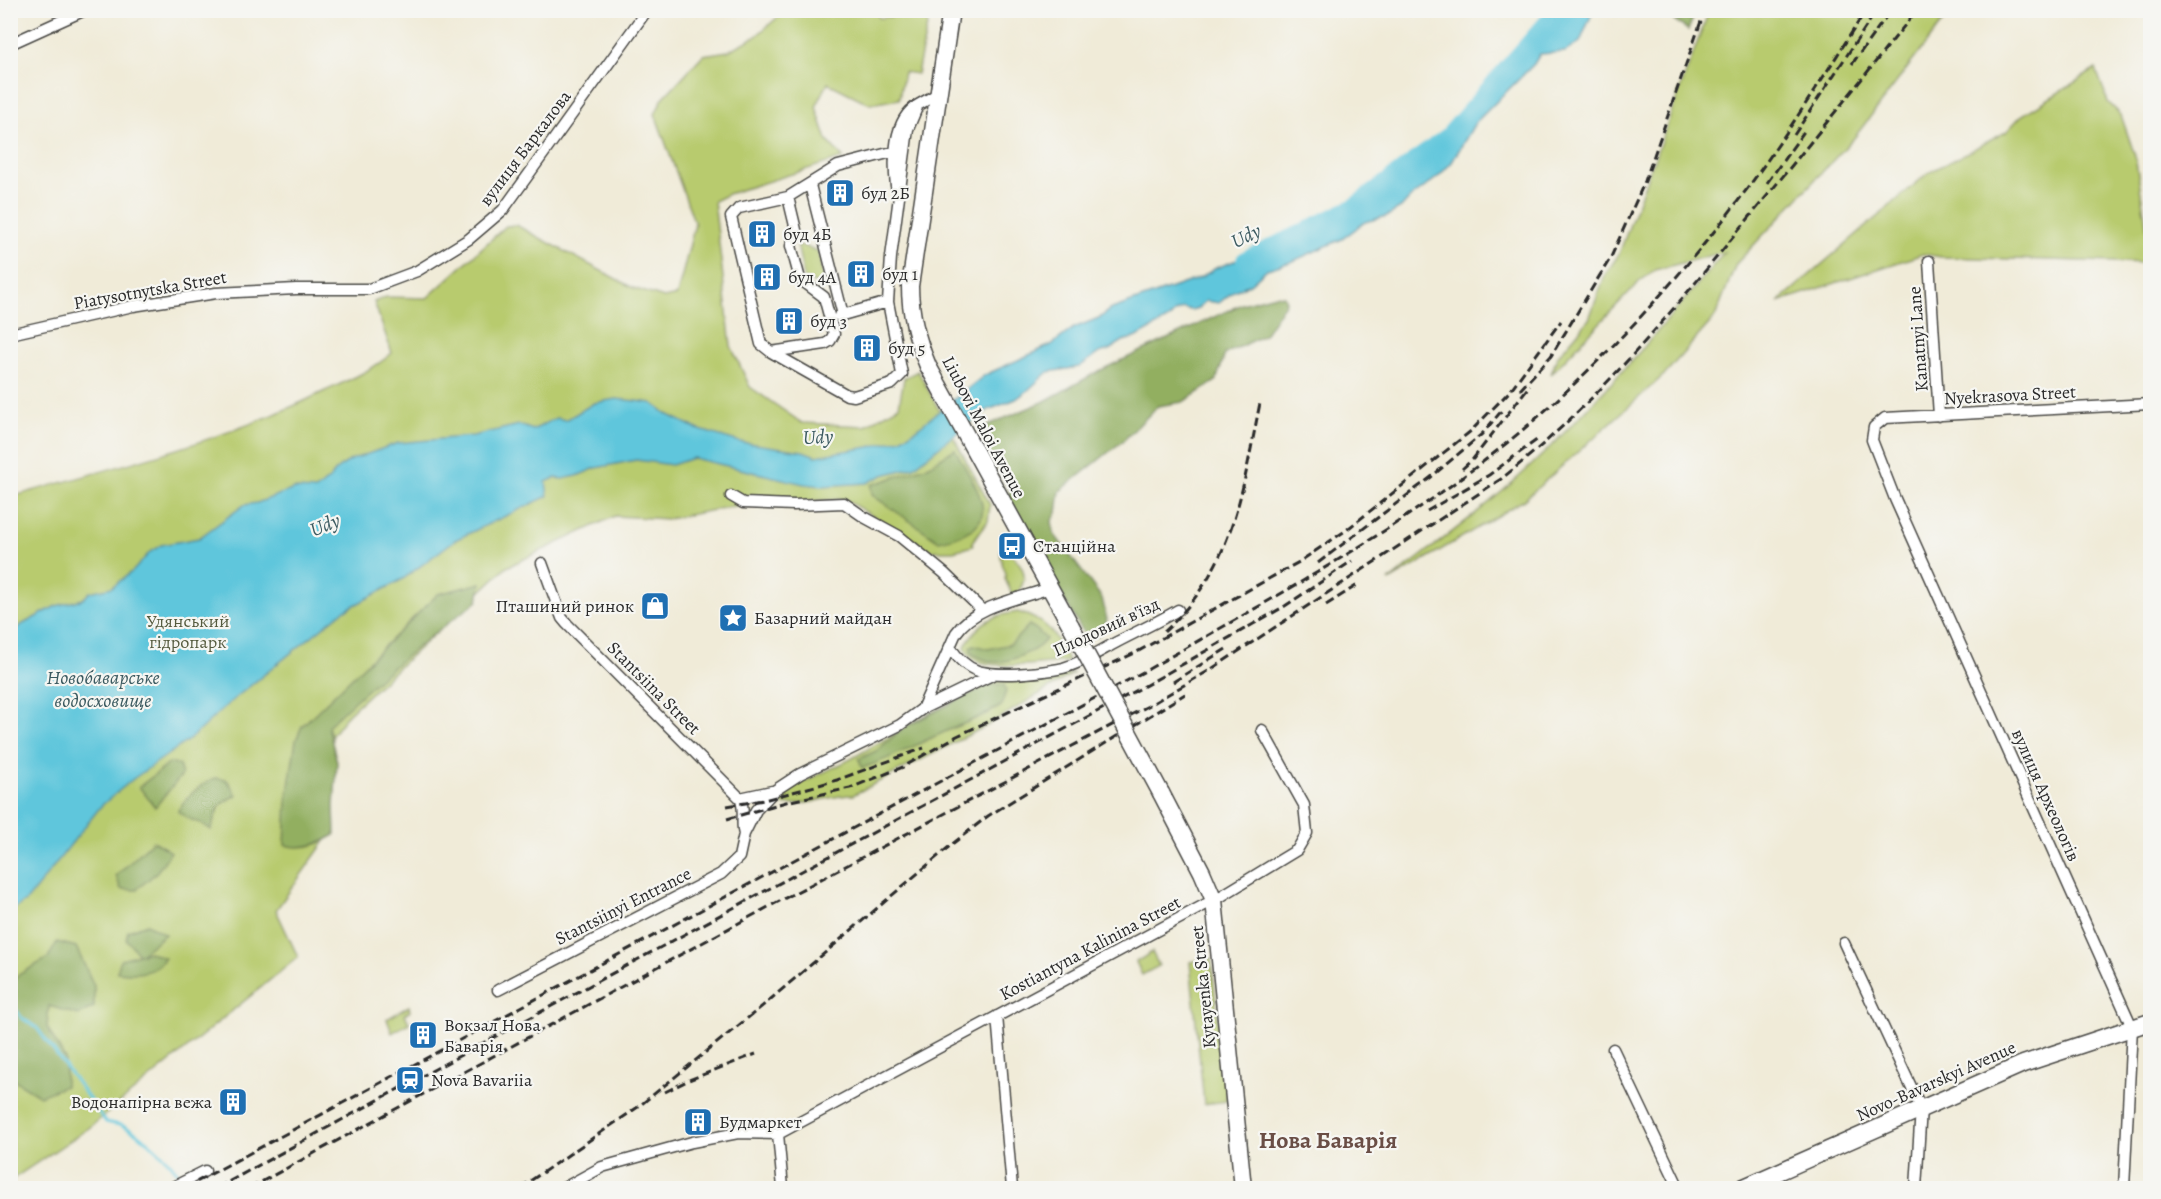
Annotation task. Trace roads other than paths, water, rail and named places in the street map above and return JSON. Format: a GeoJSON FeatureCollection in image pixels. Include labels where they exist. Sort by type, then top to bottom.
{"type":"FeatureCollection","features":[{"type":"Feature","properties":{"kind":"main road","name":"Liubovi Maloi Avenue"},"geometry":{"type":"LineString","coordinates":[[951,10],[910,286],[915,333],[928,366],[1161,793]]}},
{"type":"Feature","properties":{"kind":"main road","name":"Kytayenka Street"},"geometry":{"type":"LineString","coordinates":[[1161,793],[1214,900],[1243,1188]]}},
{"type":"Feature","properties":{"kind":"main road","name":"Novo-Bavarskyi Avenue"},"geometry":{"type":"LineString","coordinates":[[1742,1188],[2023,1064],[2151,1022]]}},
{"type":"Feature","properties":{"kind":"street"},"geometry":{"type":"LineString","coordinates":[[10,44],[85,10]]}},
{"type":"Feature","properties":{"kind":"street","name":"вулиця Баркалова"},"geometry":{"type":"LineString","coordinates":[[369,289],[417,270],[469,239],[503,210],[647,10]]}},
{"type":"Feature","properties":{"kind":"street"},"geometry":{"type":"LineString","coordinates":[[898,206],[895,177],[896,151],[901,122],[909,110],[939,93]]}},
{"type":"Feature","properties":{"kind":"street"},"geometry":{"type":"LineString","coordinates":[[896,151],[838,166],[788,197],[740,208],[731,217],[761,344],[847,395],[854,396],[892,384],[902,374],[888,302],[908,129],[918,105]]}},
{"type":"Feature","properties":{"kind":"street"},"geometry":{"type":"LineString","coordinates":[[810,185],[843,315]]}},
{"type":"Feature","properties":{"kind":"street"},"geometry":{"type":"LineString","coordinates":[[771,352],[825,344],[834,334],[824,297],[800,279],[791,246],[796,230],[788,197]]}},
{"type":"Feature","properties":{"kind":"street","name":"Kanatnyi Lane"},"geometry":{"type":"LineString","coordinates":[[1929,261],[1939,416]]}},
{"type":"Feature","properties":{"kind":"street","name":"Piatysotnytska Street"},"geometry":{"type":"LineString","coordinates":[[10,334],[133,306],[216,293],[296,289],[369,289]]}},
{"type":"Feature","properties":{"kind":"street"},"geometry":{"type":"LineString","coordinates":[[830,319],[888,302]]}},
{"type":"Feature","properties":{"kind":"street","name":"Nyekrasova Street"},"geometry":{"type":"LineString","coordinates":[[1874,427],[1885,418],[2151,404]]}},
{"type":"Feature","properties":{"kind":"street","name":"вулиця Археологів"},"geometry":{"type":"LineString","coordinates":[[1874,427],[1872,440],[1895,499],[2132,1027],[2124,1188]]}},
{"type":"Feature","properties":{"kind":"street"},"geometry":{"type":"LineString","coordinates":[[731,496],[743,503],[773,505],[844,503],[899,536],[944,573],[983,611]]}},
{"type":"Feature","properties":{"kind":"street","name":"Stantsiina Street"},"geometry":{"type":"LineString","coordinates":[[542,563],[562,618],[567,624],[740,798]]}},
{"type":"Feature","properties":{"kind":"street"},"geometry":{"type":"LineString","coordinates":[[922,709],[963,623],[983,611],[1050,588]]}},
{"type":"Feature","properties":{"kind":"street","name":"Плодовий в'їзд"},"geometry":{"type":"LineString","coordinates":[[950,647],[959,661],[970,669],[992,675],[1040,673],[1066,667],[1102,651],[1179,610]]}},
{"type":"Feature","properties":{"kind":"street"},"geometry":{"type":"LineString","coordinates":[[744,834],[741,825],[743,805],[740,798],[774,791],[801,774],[900,725],[922,709],[992,675]]}},
{"type":"Feature","properties":{"kind":"street","name":"Kostiantyna Kalinina Street"},"geometry":{"type":"LineString","coordinates":[[778,1134],[1214,900],[1298,850],[1308,833],[1304,805],[1262,730]]}},
{"type":"Feature","properties":{"kind":"street","name":"Stantsiinyi Entrance"},"geometry":{"type":"LineString","coordinates":[[498,990],[721,874],[739,856],[744,834],[756,810],[774,791]]}},
{"type":"Feature","properties":{"kind":"street"},"geometry":{"type":"LineString","coordinates":[[1844,943],[1921,1108],[1916,1188]]}},
{"type":"Feature","properties":{"kind":"street"},"geometry":{"type":"LineString","coordinates":[[997,1016],[1012,1188]]}},
{"type":"Feature","properties":{"kind":"street"},"geometry":{"type":"LineString","coordinates":[[1613,1049],[1679,1188]]}},
{"type":"Feature","properties":{"kind":"street"},"geometry":{"type":"LineString","coordinates":[[564,1188],[602,1167],[692,1142],[738,1133],[778,1134],[783,1188]]}},
{"type":"Feature","properties":{"kind":"street"},"geometry":{"type":"LineString","coordinates":[[171,1188],[205,1171]]}},
{"type":"Feature","properties":{"kind":"water","name":"Новобаварське водосховище"},"geometry":{"type":"Polygon","coordinates":[[[1557,11],[1593,11],[1580,42],[1565,52],[1540,54],[1534,64],[1475,123],[1452,162],[1401,208],[1387,216],[1365,222],[1342,239],[1291,262],[1267,269],[1250,284],[1234,291],[1219,303],[1206,301],[1198,308],[1191,310],[1183,308],[1169,319],[1137,337],[1099,353],[1079,367],[1048,372],[1016,399],[988,410],[914,467],[883,475],[867,483],[823,486],[804,484],[693,458],[672,465],[636,460],[546,482],[548,496],[455,540],[403,579],[342,612],[229,703],[190,739],[133,779],[101,806],[28,899],[11,911],[10,633],[23,624],[56,606],[83,599],[90,592],[112,587],[134,570],[150,552],[161,545],[199,538],[244,505],[257,503],[294,489],[316,490],[338,468],[351,460],[398,443],[473,436],[519,425],[533,430],[556,418],[566,420],[594,403],[616,399],[652,403],[667,414],[697,429],[740,442],[803,451],[816,456],[901,439],[985,375],[1051,345],[1074,328],[1101,317],[1109,310],[1200,278],[1216,268],[1296,237],[1393,179],[1432,150],[1476,111],[1557,11]]]}},
{"type":"Feature","properties":{"kind":"waterway","name":"Udy"},"geometry":{"type":"LineString","coordinates":[[1244,260],[1354,206],[1447,136],[1557,10]]}},
{"type":"Feature","properties":{"kind":"waterway"},"geometry":{"type":"LineString","coordinates":[[10,1002],[22,1018],[37,1028],[106,1122],[123,1126],[141,1136],[165,1157],[182,1179]]}},
{"type":"Feature","properties":{"kind":"railway"},"geometry":{"type":"LineString","coordinates":[[1520,390],[1551,356],[1611,257],[1645,181],[1705,10]]}},
{"type":"Feature","properties":{"kind":"railway"},"geometry":{"type":"LineString","coordinates":[[185,1188],[1145,671],[1358,548],[1440,493],[1517,435],[1553,404],[1623,336],[1656,300],[1719,226],[1747,189],[1866,10]]}},
{"type":"Feature","properties":{"kind":"railway"},"geometry":{"type":"LineString","coordinates":[[1794,135],[1877,10]]}},
{"type":"Feature","properties":{"kind":"railway"},"geometry":{"type":"LineString","coordinates":[[1852,64],[1891,10]]}},
{"type":"Feature","properties":{"kind":"railway"},"geometry":{"type":"LineString","coordinates":[[250,1188],[772,905],[1148,706],[1210,670],[1501,479],[1566,423],[1656,329],[1917,10]]}},
{"type":"Feature","properties":{"kind":"railway"},"geometry":{"type":"LineString","coordinates":[[1767,183],[1805,130]]}},
{"type":"Feature","properties":{"kind":"railway"},"geometry":{"type":"LineString","coordinates":[[727,819],[786,802],[850,788],[903,767],[957,736],[1135,653],[1299,562],[1345,531],[1471,431],[1509,392],[1561,321]]}},
{"type":"Feature","properties":{"kind":"railway"},"geometry":{"type":"LineString","coordinates":[[1462,469],[1473,459],[1530,385]]}},
{"type":"Feature","properties":{"kind":"railway"},"geometry":{"type":"LineString","coordinates":[[1164,632],[1187,607],[1206,581],[1232,526],[1260,403]]}},
{"type":"Feature","properties":{"kind":"railway"},"geometry":{"type":"LineString","coordinates":[[1318,563],[1430,478],[1482,434],[1504,408]]}},
{"type":"Feature","properties":{"kind":"railway"},"geometry":{"type":"LineString","coordinates":[[1427,511],[1489,475],[1538,439]]}},
{"type":"Feature","properties":{"kind":"railway"},"geometry":{"type":"LineString","coordinates":[[217,1188],[1141,688],[1285,606],[1352,561]]}},
{"type":"Feature","properties":{"kind":"railway"},"geometry":{"type":"LineString","coordinates":[[1326,605],[1359,584]]}},
{"type":"Feature","properties":{"kind":"railway"},"geometry":{"type":"LineString","coordinates":[[1173,682],[1226,649]]}},
{"type":"Feature","properties":{"kind":"railway"},"geometry":{"type":"LineString","coordinates":[[520,1188],[638,1107],[765,1004],[988,816],[1185,694]]}},
{"type":"Feature","properties":{"kind":"railway"},"geometry":{"type":"LineString","coordinates":[[727,806],[764,800],[837,780],[924,748]]}},
{"type":"Feature","properties":{"kind":"railway"},"geometry":{"type":"LineString","coordinates":[[665,1092],[689,1080],[756,1054]]}},
{"type":"Feature","properties":{"kind":"place","name":"буд 2Б"},"geometry":{"type":"Point","coordinates":[840,193]}},
{"type":"Feature","properties":{"kind":"place","name":"буд 4Б"},"geometry":{"type":"Point","coordinates":[762,234]}},
{"type":"Feature","properties":{"kind":"place","name":"буд 1"},"geometry":{"type":"Point","coordinates":[861,274]}},
{"type":"Feature","properties":{"kind":"place","name":"буд 4А"},"geometry":{"type":"Point","coordinates":[767,277]}},
{"type":"Feature","properties":{"kind":"place","name":"буд 3"},"geometry":{"type":"Point","coordinates":[789,321]}},
{"type":"Feature","properties":{"kind":"place","name":"буд 5"},"geometry":{"type":"Point","coordinates":[867,348]}},
{"type":"Feature","properties":{"kind":"place","name":"Станційна"},"geometry":{"type":"Point","coordinates":[1012,546]}},
{"type":"Feature","properties":{"kind":"place","name":"Пташиний ринок"},"geometry":{"type":"Point","coordinates":[655,606]}},
{"type":"Feature","properties":{"kind":"place","name":"Базарний майдан"},"geometry":{"type":"Point","coordinates":[733,618]}},
{"type":"Feature","properties":{"kind":"place","name":"Вокзал Нова Баварія"},"geometry":{"type":"Point","coordinates":[423,1035]}},
{"type":"Feature","properties":{"kind":"place","name":"Nova Bavarіia"},"geometry":{"type":"Point","coordinates":[410,1080]}},
{"type":"Feature","properties":{"kind":"place","name":"Водонапірна вежа"},"geometry":{"type":"Point","coordinates":[233,1102]}},
{"type":"Feature","properties":{"kind":"place","name":"Будмаркет"},"geometry":{"type":"Point","coordinates":[698,1122]}},
{"type":"Feature","properties":{"kind":"district","name":"Нова Баварія"},"geometry":{"type":"Point","coordinates":[1328,1140]}},
{"type":"Feature","properties":{"kind":"park label","name":"Удянський гідропарк"},"geometry":{"type":"Point","coordinates":[188,631]}}]}
